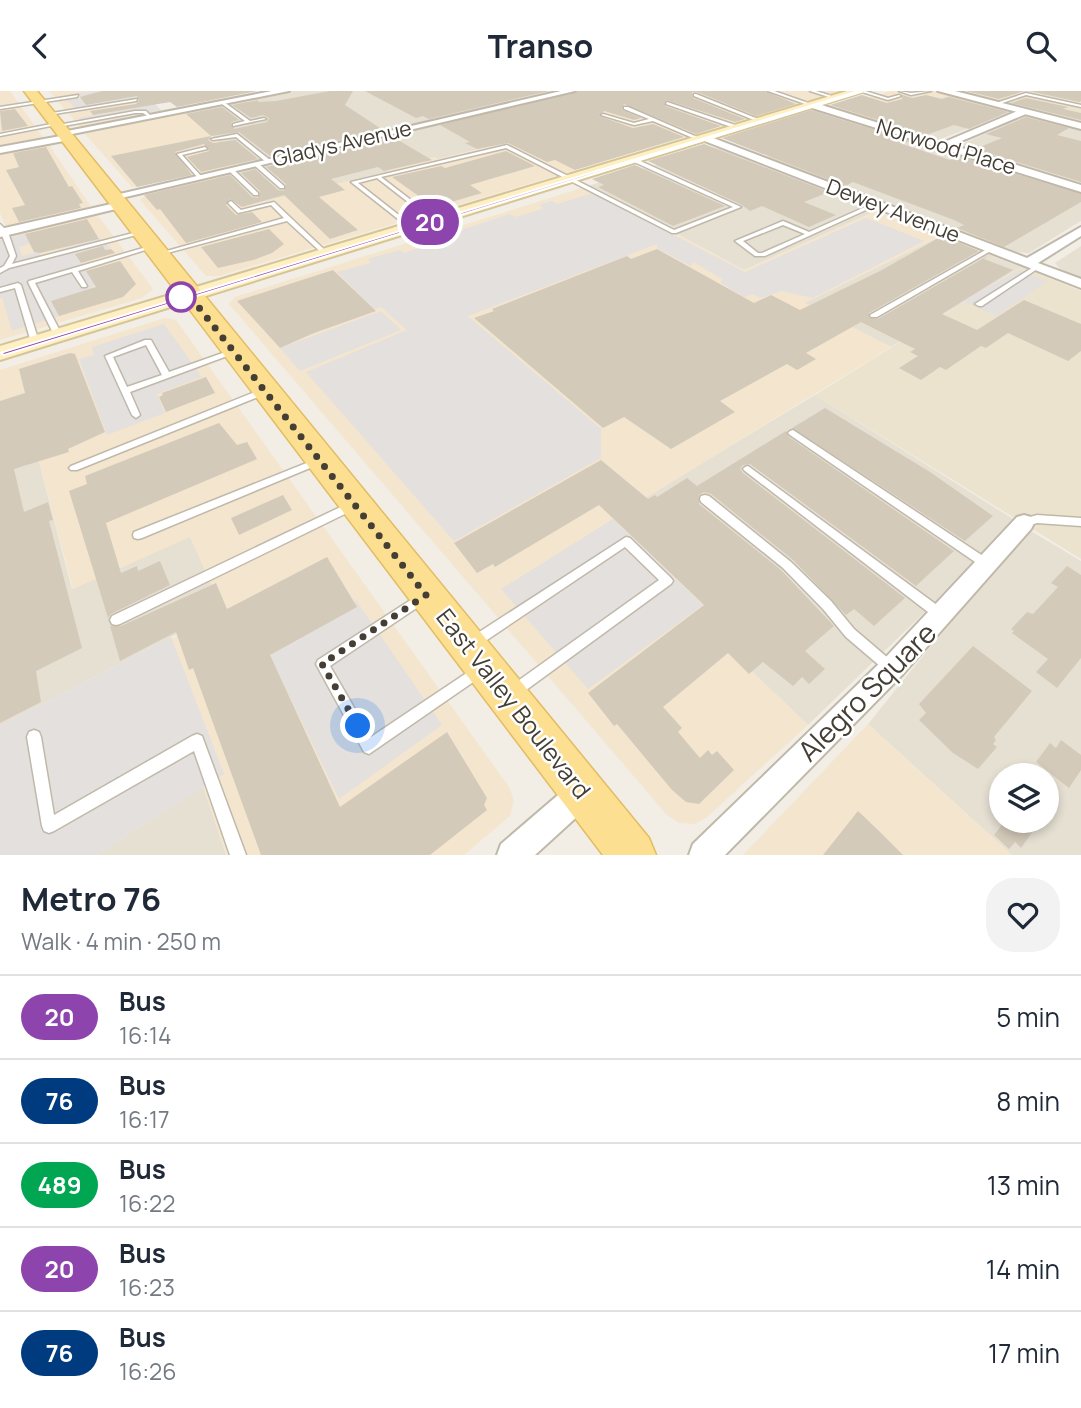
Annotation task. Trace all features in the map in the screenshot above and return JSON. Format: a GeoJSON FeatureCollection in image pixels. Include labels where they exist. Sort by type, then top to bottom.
{"type":"FeatureCollection","features":[{"type":"Feature","properties":{"kind":"main road"},"geometry":{"type":"LineString","coordinates":[[0,353],[435,221],[564,177],[634,160],[860,91]]}},
{"type":"Feature","properties":{"kind":"main road","name":"East Valley Boulevard"},"geometry":{"type":"LineString","coordinates":[[48,114],[632,855]]}},
{"type":"Feature","properties":{"kind":"street"},"geometry":{"type":"LineString","coordinates":[[0,151],[48,114],[148,111],[223,103],[285,91]]}},
{"type":"Feature","properties":{"kind":"street","name":"Gladys Avenue"},"geometry":{"type":"LineString","coordinates":[[2,230],[199,177],[571,91]]}},
{"type":"Feature","properties":{"kind":"street"},"geometry":{"type":"LineString","coordinates":[[943,91],[1081,126]]}},
{"type":"Feature","properties":{"kind":"street","name":"Norwood Place"},"geometry":{"type":"LineString","coordinates":[[812,106],[1081,189]]}},
{"type":"Feature","properties":{"kind":"street"},"geometry":{"type":"LineString","coordinates":[[942,146],[1023,112]]}},
{"type":"Feature","properties":{"kind":"street","name":"Dewey Avenue"},"geometry":{"type":"LineString","coordinates":[[704,139],[1081,284]]}},
{"type":"Feature","properties":{"kind":"street"},"geometry":{"type":"LineString","coordinates":[[1033,265],[1081,231]]}},
{"type":"Feature","properties":{"kind":"street","name":"Alegro Square"},"geometry":{"type":"LineString","coordinates":[[704,855],[891,668],[1024,523]]}},
{"type":"Feature","properties":{"kind":"street"},"geometry":{"type":"LineString","coordinates":[[512,855],[582,793]]}},
{"type":"Feature","properties":{"kind":"lane"},"geometry":{"type":"LineString","coordinates":[[770,91],[812,106]]}},
{"type":"Feature","properties":{"kind":"lane"},"geometry":{"type":"LineString","coordinates":[[812,91],[836,98]]}},
{"type":"Feature","properties":{"kind":"lane"},"geometry":{"type":"LineString","coordinates":[[860,91],[888,99],[903,93],[929,91]]}},
{"type":"Feature","properties":{"kind":"lane"},"geometry":{"type":"LineString","coordinates":[[995,104],[1026,94],[1081,106]]}},
{"type":"Feature","properties":{"kind":"lane"},"geometry":{"type":"LineString","coordinates":[[695,95],[761,121]]}},
{"type":"Feature","properties":{"kind":"lane"},"geometry":{"type":"LineString","coordinates":[[0,135],[83,100],[78,97]]}},
{"type":"Feature","properties":{"kind":"lane"},"geometry":{"type":"LineString","coordinates":[[0,101],[48,114]]}},
{"type":"Feature","properties":{"kind":"lane"},"geometry":{"type":"LineString","coordinates":[[0,108],[48,114],[143,101]]}},
{"type":"Feature","properties":{"kind":"lane"},"geometry":{"type":"LineString","coordinates":[[223,103],[248,122]]}},
{"type":"Feature","properties":{"kind":"lane"},"geometry":{"type":"LineString","coordinates":[[667,103],[739,128]]}},
{"type":"Feature","properties":{"kind":"lane"},"geometry":{"type":"LineString","coordinates":[[626,109],[704,139]]}},
{"type":"Feature","properties":{"kind":"lane"},"geometry":{"type":"LineString","coordinates":[[603,115],[634,124],[653,120]]}},
{"type":"Feature","properties":{"kind":"lane"},"geometry":{"type":"LineString","coordinates":[[235,125],[264,119]]}},
{"type":"Feature","properties":{"kind":"lane"},"geometry":{"type":"LineString","coordinates":[[214,139],[237,135],[268,161]]}},
{"type":"Feature","properties":{"kind":"lane"},"geometry":{"type":"LineString","coordinates":[[412,228],[354,182],[507,146],[674,232],[738,207],[634,160]]}},
{"type":"Feature","properties":{"kind":"lane"},"geometry":{"type":"LineString","coordinates":[[199,177],[179,154],[205,148]]}},
{"type":"Feature","properties":{"kind":"lane"},"geometry":{"type":"LineString","coordinates":[[256,164],[282,187]]}},
{"type":"Feature","properties":{"kind":"lane"},"geometry":{"type":"LineString","coordinates":[[231,170],[256,194]]}},
{"type":"Feature","properties":{"kind":"lane"},"geometry":{"type":"LineString","coordinates":[[379,178],[435,221]]}},
{"type":"Feature","properties":{"kind":"lane"},"geometry":{"type":"LineString","coordinates":[[232,203],[240,212],[272,203],[326,254]]}},
{"type":"Feature","properties":{"kind":"lane"},"geometry":{"type":"LineString","coordinates":[[810,235],[783,223],[738,241],[757,255],[764,255],[810,235],[876,204]]}},
{"type":"Feature","properties":{"kind":"lane"},"geometry":{"type":"LineString","coordinates":[[398,217],[421,210]]}},
{"type":"Feature","properties":{"kind":"lane"},"geometry":{"type":"LineString","coordinates":[[4,269],[288,219]]}},
{"type":"Feature","properties":{"kind":"lane"},"geometry":{"type":"LineString","coordinates":[[2,230],[13,256],[4,269]]}},
{"type":"Feature","properties":{"kind":"lane"},"geometry":{"type":"LineString","coordinates":[[58,335],[32,282],[150,245]]}},
{"type":"Feature","properties":{"kind":"lane"},"geometry":{"type":"LineString","coordinates":[[874,315],[991,249]]}},
{"type":"Feature","properties":{"kind":"lane"},"geometry":{"type":"LineString","coordinates":[[979,304],[1033,265]]}},
{"type":"Feature","properties":{"kind":"lane"},"geometry":{"type":"LineString","coordinates":[[74,270],[83,286]]}},
{"type":"Feature","properties":{"kind":"lane"},"geometry":{"type":"LineString","coordinates":[[0,290],[18,285],[35,342]]}},
{"type":"Feature","properties":{"kind":"lane"},"geometry":{"type":"LineString","coordinates":[[136,415],[109,356],[148,342],[167,376]]}},
{"type":"Feature","properties":{"kind":"lane"},"geometry":{"type":"LineString","coordinates":[[125,391],[234,352]]}},
{"type":"Feature","properties":{"kind":"lane"},"geometry":{"type":"LineString","coordinates":[[74,468],[265,391]]}},
{"type":"Feature","properties":{"kind":"lane"},"geometry":{"type":"LineString","coordinates":[[793,433],[985,563]]}},
{"type":"Feature","properties":{"kind":"lane"},"geometry":{"type":"LineString","coordinates":[[138,535],[320,460]]}},
{"type":"Feature","properties":{"kind":"lane"},"geometry":{"type":"LineString","coordinates":[[748,469],[942,615]]}},
{"type":"Feature","properties":{"kind":"lane"},"geometry":{"type":"LineString","coordinates":[[705,499],[788,565],[850,633],[891,668]]}},
{"type":"Feature","properties":{"kind":"lane"},"geometry":{"type":"LineString","coordinates":[[116,620],[355,504]]}},
{"type":"Feature","properties":{"kind":"lane"},"geometry":{"type":"LineString","coordinates":[[1024,523],[1037,519],[1081,521]]}},
{"type":"Feature","properties":{"kind":"lane"},"geometry":{"type":"LineString","coordinates":[[426,595],[322,664],[369,747],[476,658],[626,541],[667,580],[507,696]]}},
{"type":"Feature","properties":{"kind":"lane"},"geometry":{"type":"LineString","coordinates":[[34,737],[49,827],[197,741],[238,855]]}},
{"type":"Feature","properties":{"kind":"shaded area"},"geometry":{"type":"Polygon","coordinates":[[[0,91],[10,91],[44,139],[0,148],[0,91]]]}},
{"type":"Feature","properties":{"kind":"shaded area"},"geometry":{"type":"Polygon","coordinates":[[[49,91],[142,91],[164,113],[80,127],[49,91]]]}},
{"type":"Feature","properties":{"kind":"shaded area"},"geometry":{"type":"Polygon","coordinates":[[[102,91],[108,97],[142,91],[161,110],[86,124],[79,118],[143,106],[138,101],[76,112],[71,103],[64,101],[81,98],[80,96],[62,99],[60,96],[102,91]]]}},
{"type":"Feature","properties":{"kind":"shaded area"},"geometry":{"type":"Polygon","coordinates":[[[289,91],[561,91],[240,165],[205,128],[184,111],[289,91]]]}},
{"type":"Feature","properties":{"kind":"shaded area"},"geometry":{"type":"Polygon","coordinates":[[[584,91],[691,91],[519,139],[438,159],[434,157],[388,169],[390,171],[250,205],[218,176],[584,91]]]}},
{"type":"Feature","properties":{"kind":"shaded area"},"geometry":{"type":"Polygon","coordinates":[[[691,91],[840,91],[219,276],[206,276],[140,200],[148,193],[218,176],[250,205],[389,171],[387,169],[434,157],[438,159],[517,140],[579,116],[641,100],[691,91]]]}},
{"type":"Feature","properties":{"kind":"shaded area"},"geometry":{"type":"Polygon","coordinates":[[[890,91],[934,91],[950,95],[871,121],[836,109],[890,91]]]}},
{"type":"Feature","properties":{"kind":"shaded area"},"geometry":{"type":"Polygon","coordinates":[[[951,91],[1081,91],[1081,124],[951,91]]]}},
{"type":"Feature","properties":{"kind":"shaded area"},"geometry":{"type":"Polygon","coordinates":[[[950,95],[1012,112],[938,140],[871,121],[950,95]]]}},
{"type":"Feature","properties":{"kind":"shaded area"},"geometry":{"type":"Polygon","coordinates":[[[184,111],[205,128],[227,123],[236,130],[211,136],[240,165],[132,187],[85,134],[184,111]]]}},
{"type":"Feature","properties":{"kind":"shaded area"},"geometry":{"type":"Polygon","coordinates":[[[1024,116],[1081,129],[1081,185],[958,146],[1024,116]]]}},
{"type":"Feature","properties":{"kind":"shaded area"},"geometry":{"type":"Polygon","coordinates":[[[864,125],[1081,193],[1081,221],[1029,253],[1013,252],[765,157],[864,125]]]}},
{"type":"Feature","properties":{"kind":"shaded area"},"geometry":{"type":"Polygon","coordinates":[[[49,145],[90,205],[80,211],[7,229],[0,213],[0,153],[49,145]]]}},
{"type":"Feature","properties":{"kind":"shaded area"},"geometry":{"type":"Polygon","coordinates":[[[716,148],[876,211],[744,270],[588,186],[716,148]]]}},
{"type":"Feature","properties":{"kind":"shaded area"},"geometry":{"type":"Polygon","coordinates":[[[588,186],[744,270],[876,211],[941,236],[805,303],[891,347],[644,499],[771,615],[729,649],[808,725],[706,818],[695,824],[679,823],[667,815],[229,304],[235,297],[588,186]]]}},
{"type":"Feature","properties":{"kind":"shaded area"},"geometry":{"type":"Polygon","coordinates":[[[593,193],[745,272],[866,218],[924,241],[813,298],[781,291],[761,298],[752,294],[744,297],[721,283],[722,279],[693,262],[691,266],[657,248],[657,244],[468,316],[601,429],[601,458],[454,541],[306,372],[407,330],[381,307],[374,309],[337,272],[371,263],[368,259],[400,250],[404,253],[434,243],[431,240],[510,214],[515,217],[543,208],[539,205],[552,201],[557,204],[593,193]]]}},
{"type":"Feature","properties":{"kind":"shaded area"},"geometry":{"type":"Polygon","coordinates":[[[93,216],[99,217],[153,289],[142,298],[0,340],[0,237],[93,216]]]}},
{"type":"Feature","properties":{"kind":"shaded area"},"geometry":{"type":"Polygon","coordinates":[[[33,232],[36,242],[19,247],[22,256],[40,251],[40,256],[99,238],[111,248],[78,258],[95,285],[89,290],[51,301],[59,316],[12,331],[2,297],[0,298],[0,240],[33,232]]]}},
{"type":"Feature","properties":{"kind":"shaded area"},"geometry":{"type":"Polygon","coordinates":[[[941,236],[1021,267],[891,347],[804,303],[941,236]]]}},
{"type":"Feature","properties":{"kind":"shaded area"},"geometry":{"type":"Polygon","coordinates":[[[1081,246],[1081,278],[1062,271],[1055,263],[1081,246]]]}},
{"type":"Feature","properties":{"kind":"shaded area"},"geometry":{"type":"Polygon","coordinates":[[[1021,267],[1081,291],[1081,559],[815,395],[1021,267]]]}},
{"type":"Feature","properties":{"kind":"shaded area"},"geometry":{"type":"Polygon","coordinates":[[[1020,270],[1047,282],[996,316],[963,301],[1020,270]]]}},
{"type":"Feature","properties":{"kind":"shaded area"},"geometry":{"type":"Polygon","coordinates":[[[381,311],[401,330],[300,371],[280,348],[381,311]]]}},
{"type":"Feature","properties":{"kind":"shaded area"},"geometry":{"type":"Polygon","coordinates":[[[165,318],[176,320],[509,787],[514,800],[510,816],[464,855],[226,855],[203,787],[96,855],[0,855],[0,726],[224,612],[190,537],[73,589],[25,409],[0,417],[0,370],[165,318]]]}},
{"type":"Feature","properties":{"kind":"shaded area"},"geometry":{"type":"Polygon","coordinates":[[[164,324],[202,377],[157,394],[165,413],[107,435],[79,359],[94,355],[92,347],[164,324]]]}},
{"type":"Feature","properties":{"kind":"shaded area"},"geometry":{"type":"Polygon","coordinates":[[[815,395],[1018,522],[808,725],[728,649],[643,499],[815,395]]]}},
{"type":"Feature","properties":{"kind":"shaded area"},"geometry":{"type":"Polygon","coordinates":[[[25,408],[72,589],[190,536],[224,612],[0,726],[0,417],[25,408]]]}},
{"type":"Feature","properties":{"kind":"shaded area"},"geometry":{"type":"Polygon","coordinates":[[[613,519],[703,605],[588,689],[501,589],[613,519]]]}},
{"type":"Feature","properties":{"kind":"shaded area"},"geometry":{"type":"Polygon","coordinates":[[[1026,528],[1081,561],[1081,855],[1012,855],[868,724],[1026,528]]]}},
{"type":"Feature","properties":{"kind":"shaded area"},"geometry":{"type":"Polygon","coordinates":[[[356,600],[442,725],[339,799],[268,652],[356,600]]]}},
{"type":"Feature","properties":{"kind":"shaded area"},"geometry":{"type":"Polygon","coordinates":[[[171,637],[224,774],[96,855],[0,855],[0,726],[171,637]]]}},
{"type":"Feature","properties":{"kind":"shaded area"},"geometry":{"type":"Polygon","coordinates":[[[868,724],[1012,855],[743,855],[868,724]]]}},
{"type":"Feature","properties":{"kind":"shaded area"},"geometry":{"type":"Polygon","coordinates":[[[204,786],[226,855],[96,855],[204,786]]]}},
{"type":"Feature","properties":{"kind":"building"},"geometry":{"type":"Polygon","coordinates":[[[102,91],[257,91],[177,107],[170,102],[93,115],[90,111],[136,104],[139,100],[137,96],[86,105],[80,97],[102,91]]]}},
{"type":"Feature","properties":{"kind":"building"},"geometry":{"type":"Polygon","coordinates":[[[330,91],[353,91],[345,105],[383,130],[270,156],[239,132],[211,136],[186,114],[222,107],[239,120],[231,122],[234,129],[267,122],[269,118],[263,115],[251,118],[232,105],[258,100],[276,101],[330,91]]]}},
{"type":"Feature","properties":{"kind":"building"},"geometry":{"type":"Polygon","coordinates":[[[365,91],[549,91],[429,119],[423,116],[416,118],[365,91]]]}},
{"type":"Feature","properties":{"kind":"building"},"geometry":{"type":"Polygon","coordinates":[[[578,91],[765,91],[796,104],[756,116],[692,92],[693,98],[745,119],[735,122],[666,100],[665,106],[721,126],[696,134],[624,104],[622,110],[641,118],[634,120],[604,111],[599,116],[633,128],[653,124],[684,137],[575,170],[555,160],[547,162],[508,143],[477,149],[440,125],[578,91]]]}},
{"type":"Feature","properties":{"kind":"building"},"geometry":{"type":"Polygon","coordinates":[[[966,91],[1024,91],[999,99],[966,91]]]}},
{"type":"Feature","properties":{"kind":"building"},"geometry":{"type":"Polygon","coordinates":[[[1029,91],[1081,91],[1081,101],[1079,102],[1029,91]]]}},
{"type":"Feature","properties":{"kind":"building"},"geometry":{"type":"Polygon","coordinates":[[[862,95],[887,103],[902,99],[903,95],[912,98],[926,95],[942,99],[949,97],[1008,112],[969,129],[954,125],[926,135],[830,105],[862,95]]]}},
{"type":"Feature","properties":{"kind":"building"},"geometry":{"type":"Polygon","coordinates":[[[1026,98],[1068,107],[1063,109],[1081,113],[1081,120],[1011,103],[1026,98]]]}},
{"type":"Feature","properties":{"kind":"building"},"geometry":{"type":"Polygon","coordinates":[[[15,109],[28,126],[2,131],[0,111],[15,109]]]}},
{"type":"Feature","properties":{"kind":"building"},"geometry":{"type":"Polygon","coordinates":[[[811,110],[910,141],[902,144],[950,160],[958,156],[1081,194],[1081,202],[1004,247],[957,228],[964,225],[954,220],[853,182],[845,186],[722,138],[811,110]]]}},
{"type":"Feature","properties":{"kind":"building"},"geometry":{"type":"Polygon","coordinates":[[[1026,117],[1069,128],[1057,135],[1081,141],[1081,182],[975,149],[1002,138],[986,134],[1026,117]]]}},
{"type":"Feature","properties":{"kind":"building"},"geometry":{"type":"Polygon","coordinates":[[[211,136],[208,140],[213,143],[235,140],[258,159],[201,172],[187,157],[209,151],[204,144],[175,152],[192,175],[137,187],[111,156],[211,136]]]}},
{"type":"Feature","properties":{"kind":"building"},"geometry":{"type":"Polygon","coordinates":[[[393,137],[432,160],[384,171],[378,167],[331,179],[345,190],[319,197],[358,230],[330,239],[284,195],[242,207],[230,199],[226,205],[236,215],[252,212],[262,222],[186,243],[160,209],[157,210],[144,195],[230,175],[252,197],[258,198],[260,191],[241,173],[255,169],[278,190],[284,191],[286,184],[266,167],[393,137]]]}},
{"type":"Feature","properties":{"kind":"building"},"geometry":{"type":"Polygon","coordinates":[[[704,144],[829,192],[804,202],[836,215],[809,227],[762,206],[750,211],[648,161],[704,144]]]}},
{"type":"Feature","properties":{"kind":"building"},"geometry":{"type":"Polygon","coordinates":[[[46,147],[69,187],[72,186],[83,203],[79,204],[81,208],[19,222],[12,208],[25,205],[6,170],[19,167],[13,153],[46,147]]]}},
{"type":"Feature","properties":{"kind":"building"},"geometry":{"type":"Polygon","coordinates":[[[506,151],[535,166],[470,185],[482,193],[434,207],[392,177],[441,166],[445,168],[506,151]]]}},
{"type":"Feature","properties":{"kind":"building"},"geometry":{"type":"Polygon","coordinates":[[[635,165],[725,206],[673,226],[598,187],[604,185],[592,179],[635,165]]]}},
{"type":"Feature","properties":{"kind":"building"},"geometry":{"type":"Polygon","coordinates":[[[87,219],[99,239],[40,253],[34,252],[25,234],[87,219]]]}},
{"type":"Feature","properties":{"kind":"building"},"geometry":{"type":"Polygon","coordinates":[[[269,229],[284,244],[272,253],[253,260],[218,268],[201,247],[269,229]]]}},
{"type":"Feature","properties":{"kind":"building"},"geometry":{"type":"Polygon","coordinates":[[[942,236],[979,251],[869,313],[869,318],[878,319],[989,255],[984,259],[1013,270],[942,314],[977,330],[1024,300],[1081,324],[1081,351],[1068,361],[1008,333],[986,348],[981,346],[946,370],[940,367],[921,380],[899,368],[918,356],[910,352],[915,349],[861,322],[806,353],[816,359],[797,370],[787,364],[720,401],[735,412],[671,449],[624,417],[603,428],[474,318],[627,256],[631,259],[657,249],[754,303],[771,295],[800,310],[880,271],[942,236]]]}},
{"type":"Feature","properties":{"kind":"building"},"geometry":{"type":"Polygon","coordinates":[[[103,246],[105,250],[111,249],[115,253],[81,263],[75,254],[103,246]]]}},
{"type":"Feature","properties":{"kind":"building"},"geometry":{"type":"Polygon","coordinates":[[[120,261],[136,284],[123,297],[59,316],[51,301],[96,287],[86,271],[120,261]]]}},
{"type":"Feature","properties":{"kind":"building"},"geometry":{"type":"Polygon","coordinates":[[[333,270],[376,311],[280,348],[237,301],[333,270]]]}},
{"type":"Feature","properties":{"kind":"building"},"geometry":{"type":"Polygon","coordinates":[[[70,353],[75,354],[105,432],[68,449],[69,452],[14,469],[24,512],[48,502],[53,520],[49,521],[82,648],[36,671],[41,702],[0,723],[0,401],[25,393],[19,369],[70,353]]]}},
{"type":"Feature","properties":{"kind":"building"},"geometry":{"type":"Polygon","coordinates":[[[206,377],[215,393],[166,412],[159,397],[162,393],[206,377]]]}},
{"type":"Feature","properties":{"kind":"building"},"geometry":{"type":"Polygon","coordinates":[[[825,408],[930,472],[993,516],[965,541],[792,428],[825,408]]]}},
{"type":"Feature","properties":{"kind":"building"},"geometry":{"type":"Polygon","coordinates":[[[219,423],[237,445],[247,442],[257,459],[106,523],[121,573],[137,566],[138,571],[160,561],[170,585],[111,614],[108,618],[69,491],[87,484],[85,476],[219,423]]]}},
{"type":"Feature","properties":{"kind":"building"},"geometry":{"type":"Polygon","coordinates":[[[786,431],[789,437],[954,551],[916,586],[750,464],[743,465],[740,469],[743,473],[905,598],[874,626],[854,609],[846,615],[793,560],[711,494],[704,492],[699,495],[699,504],[781,570],[834,626],[805,651],[825,669],[809,684],[802,677],[793,686],[763,662],[749,674],[728,653],[663,707],[682,728],[678,732],[700,758],[708,750],[712,755],[717,751],[734,770],[699,804],[686,802],[672,790],[617,724],[614,726],[588,693],[704,605],[599,505],[495,567],[493,564],[477,573],[454,543],[601,460],[648,499],[655,495],[657,497],[687,478],[697,486],[786,431]]]}},
{"type":"Feature","properties":{"kind":"building"},"geometry":{"type":"Polygon","coordinates":[[[283,495],[292,510],[239,535],[231,518],[283,495]]]}},
{"type":"Feature","properties":{"kind":"building"},"geometry":{"type":"Polygon","coordinates":[[[327,557],[357,607],[270,655],[340,807],[447,732],[487,798],[484,805],[487,810],[430,855],[261,855],[193,668],[189,670],[176,632],[120,661],[110,626],[121,626],[216,583],[227,609],[327,557]]]}},
{"type":"Feature","properties":{"kind":"building"},"geometry":{"type":"Polygon","coordinates":[[[1067,566],[1081,575],[1081,658],[1057,688],[1036,672],[1048,659],[1012,633],[1014,631],[1011,629],[1027,612],[1033,614],[1058,587],[1051,583],[1067,566]]]}},
{"type":"Feature","properties":{"kind":"building"},"geometry":{"type":"Polygon","coordinates":[[[973,646],[1032,691],[994,737],[996,740],[993,744],[997,747],[978,769],[953,753],[919,720],[926,713],[919,704],[973,646]]]}},
{"type":"Feature","properties":{"kind":"building"},"geometry":{"type":"Polygon","coordinates":[[[1061,740],[1081,755],[1081,770],[1069,788],[1059,780],[1059,763],[1036,762],[1050,743],[1056,748],[1061,740]]]}},
{"type":"Feature","properties":{"kind":"building"},"geometry":{"type":"Polygon","coordinates":[[[858,811],[879,831],[903,855],[823,855],[858,811]]]}},
{"type":"Feature","properties":{"kind":"building"},"geometry":{"type":"Polygon","coordinates":[[[1032,833],[1021,848],[1015,842],[1009,849],[994,835],[1032,833]]]}},
{"type":"Feature","properties":{"kind":"bus line","name":"20"},"geometry":{"type":"LineString","coordinates":[[0,353],[859,91]]}},
{"type":"Feature","properties":{"kind":"route"},"geometry":{"type":"LineString","coordinates":[[181,297],[189,295],[426,595],[322,664],[358,726]]}}]}
